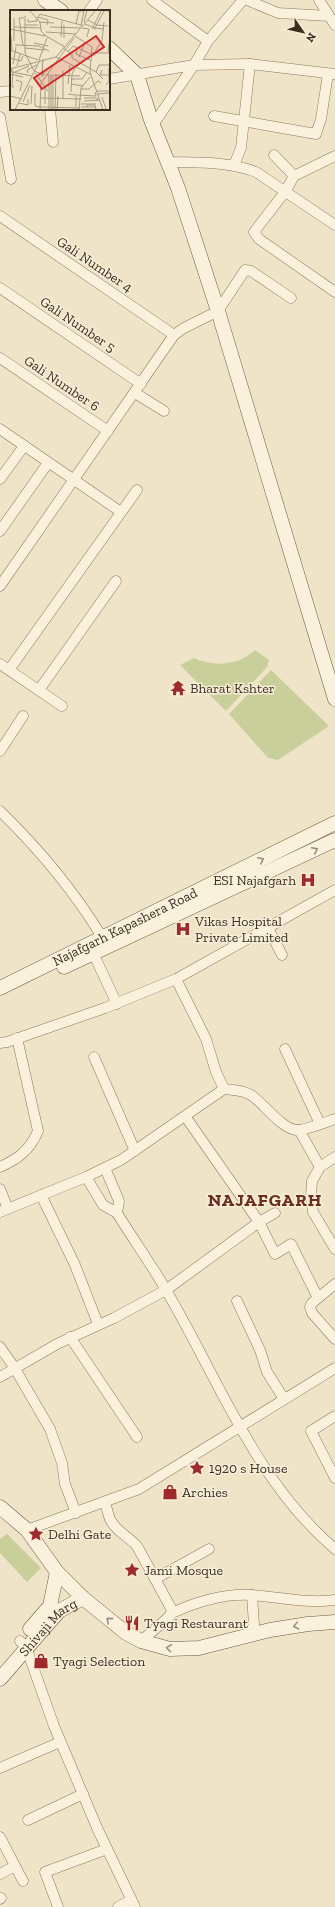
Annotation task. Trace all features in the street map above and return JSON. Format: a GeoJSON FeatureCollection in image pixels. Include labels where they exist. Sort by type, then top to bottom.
{"type":"FeatureCollection","features":[{"type":"Feature","properties":{"kind":"main road"},"geometry":{"type":"LineString","coordinates":[[45,0],[60,10]]}},
{"type":"Feature","properties":{"kind":"main road"},"geometry":{"type":"LineString","coordinates":[[110,49],[137,75],[153,125],[168,162],[218,311],[335,699]]}},
{"type":"Feature","properties":{"kind":"main road","name":"Najafgarh Kapashera Road"},"geometry":{"type":"LineString","coordinates":[[0,988],[335,823]]}},
{"type":"Feature","properties":{"kind":"main road"},"geometry":{"type":"LineString","coordinates":[[0,996],[335,840]]}},
{"type":"Feature","properties":{"kind":"main road"},"geometry":{"type":"LineString","coordinates":[[0,1507],[27,1530],[57,1572],[83,1598],[126,1633],[142,1641],[170,1649],[199,1648],[308,1624],[335,1622]]}},
{"type":"Feature","properties":{"kind":"main road","name":"Shivaji Marg"},"geometry":{"type":"LineString","coordinates":[[0,1679],[50,1606],[57,1572]]}},
{"type":"Feature","properties":{"kind":"main road","name":"Shivaji Marg"},"geometry":{"type":"LineString","coordinates":[[0,1665],[59,1611],[83,1598]]}},
{"type":"Feature","properties":{"kind":"street"},"geometry":{"type":"LineString","coordinates":[[90,10],[97,0]]}},
{"type":"Feature","properties":{"kind":"street"},"geometry":{"type":"LineString","coordinates":[[152,0],[208,41]]}},
{"type":"Feature","properties":{"kind":"street"},"geometry":{"type":"LineString","coordinates":[[153,125],[194,65],[208,41],[243,0]]}},
{"type":"Feature","properties":{"kind":"street"},"geometry":{"type":"LineString","coordinates":[[247,0],[278,13],[329,16]]}},
{"type":"Feature","properties":{"kind":"street"},"geometry":{"type":"LineString","coordinates":[[319,0],[335,25]]}},
{"type":"Feature","properties":{"kind":"street"},"geometry":{"type":"LineString","coordinates":[[234,165],[241,148],[250,64]]}},
{"type":"Feature","properties":{"kind":"street"},"geometry":{"type":"LineString","coordinates":[[110,79],[194,65],[250,64],[332,74],[316,134],[214,116]]}},
{"type":"Feature","properties":{"kind":"street"},"geometry":{"type":"LineString","coordinates":[[0,92],[10,91]]}},
{"type":"Feature","properties":{"kind":"street"},"geometry":{"type":"LineString","coordinates":[[50,110],[53,142]]}},
{"type":"Feature","properties":{"kind":"street"},"geometry":{"type":"LineString","coordinates":[[0,117],[11,179]]}},
{"type":"Feature","properties":{"kind":"street"},"geometry":{"type":"LineString","coordinates":[[274,154],[294,176]]}},
{"type":"Feature","properties":{"kind":"street"},"geometry":{"type":"LineString","coordinates":[[335,156],[294,176],[285,192],[254,232],[255,235],[335,292]]}},
{"type":"Feature","properties":{"kind":"street"},"geometry":{"type":"LineString","coordinates":[[168,162],[234,165],[256,172],[335,225]]}},
{"type":"Feature","properties":{"kind":"street","name":"Gali Number 4"},"geometry":{"type":"LineString","coordinates":[[0,216],[174,335]]}},
{"type":"Feature","properties":{"kind":"street"},"geometry":{"type":"LineString","coordinates":[[0,586],[174,335],[184,328],[218,311],[245,270],[251,271],[291,298]]}},
{"type":"Feature","properties":{"kind":"street","name":"Gali Number 5"},"geometry":{"type":"LineString","coordinates":[[0,289],[138,388],[164,411]]}},
{"type":"Feature","properties":{"kind":"street","name":"Gali Number 6"},"geometry":{"type":"LineString","coordinates":[[0,358],[108,431]]}},
{"type":"Feature","properties":{"kind":"street"},"geometry":{"type":"LineString","coordinates":[[0,429],[121,512]]}},
{"type":"Feature","properties":{"kind":"street"},"geometry":{"type":"LineString","coordinates":[[0,479],[24,446]]}},
{"type":"Feature","properties":{"kind":"street"},"geometry":{"type":"LineString","coordinates":[[0,531],[48,463]]}},
{"type":"Feature","properties":{"kind":"street"},"geometry":{"type":"LineString","coordinates":[[10,670],[137,490]]}},
{"type":"Feature","properties":{"kind":"street"},"geometry":{"type":"LineString","coordinates":[[39,690],[116,581]]}},
{"type":"Feature","properties":{"kind":"street"},"geometry":{"type":"LineString","coordinates":[[0,664],[62,706]]}},
{"type":"Feature","properties":{"kind":"street"},"geometry":{"type":"LineString","coordinates":[[0,751],[23,716]]}},
{"type":"Feature","properties":{"kind":"street"},"geometry":{"type":"LineString","coordinates":[[2,816],[66,885],[81,904],[102,937]]}},
{"type":"Feature","properties":{"kind":"street"},"geometry":{"type":"LineString","coordinates":[[0,1043],[7,1042],[117,1004],[176,979],[268,928],[289,914],[335,890]]}},
{"type":"Feature","properties":{"kind":"street"},"geometry":{"type":"LineString","coordinates":[[268,928],[282,955]]}},
{"type":"Feature","properties":{"kind":"street"},"geometry":{"type":"LineString","coordinates":[[93,953],[117,1004]]}},
{"type":"Feature","properties":{"kind":"street"},"geometry":{"type":"LineString","coordinates":[[176,979],[206,1039],[216,1072],[224,1088]]}},
{"type":"Feature","properties":{"kind":"street"},"geometry":{"type":"LineString","coordinates":[[0,1167],[21,1157],[35,1138],[38,1131],[17,1038]]}},
{"type":"Feature","properties":{"kind":"street"},"geometry":{"type":"LineString","coordinates":[[285,1049],[320,1124]]}},
{"type":"Feature","properties":{"kind":"street"},"geometry":{"type":"LineString","coordinates":[[94,1058],[135,1151]]}},
{"type":"Feature","properties":{"kind":"street"},"geometry":{"type":"LineString","coordinates":[[0,1189],[4,1210],[86,1177],[135,1151],[224,1088],[249,1094],[260,1101],[291,1129],[299,1130],[335,1119]]}},
{"type":"Feature","properties":{"kind":"street"},"geometry":{"type":"LineString","coordinates":[[185,1116],[259,1222],[275,1254],[291,1244],[318,1298]]}},
{"type":"Feature","properties":{"kind":"street"},"geometry":{"type":"LineString","coordinates":[[299,1130],[320,1168]]}},
{"type":"Feature","properties":{"kind":"street"},"geometry":{"type":"LineString","coordinates":[[335,1157],[320,1168],[312,1182],[311,1196],[313,1212],[335,1249]]}},
{"type":"Feature","properties":{"kind":"street"},"geometry":{"type":"LineString","coordinates":[[105,1168],[119,1201],[117,1214]]}},
{"type":"Feature","properties":{"kind":"street"},"geometry":{"type":"LineString","coordinates":[[86,1177],[104,1205],[117,1214],[166,1290],[239,1427],[303,1518],[335,1549]]}},
{"type":"Feature","properties":{"kind":"street"},"geometry":{"type":"LineString","coordinates":[[41,1195],[75,1266],[98,1324]]}},
{"type":"Feature","properties":{"kind":"street"},"geometry":{"type":"LineString","coordinates":[[0,1377],[14,1367],[98,1324],[114,1318],[166,1290],[259,1222],[275,1213]]}},
{"type":"Feature","properties":{"kind":"street"},"geometry":{"type":"LineString","coordinates":[[335,1284],[318,1298],[310,1307],[312,1313],[335,1339]]}},
{"type":"Feature","properties":{"kind":"street"},"geometry":{"type":"LineString","coordinates":[[237,1301],[260,1350],[268,1372],[284,1399]]}},
{"type":"Feature","properties":{"kind":"street"},"geometry":{"type":"LineString","coordinates":[[70,1338],[137,1437]]}},
{"type":"Feature","properties":{"kind":"street"},"geometry":{"type":"LineString","coordinates":[[0,1347],[14,1367],[50,1429],[62,1463],[67,1490],[76,1513]]}},
{"type":"Feature","properties":{"kind":"street"},"geometry":{"type":"LineString","coordinates":[[27,1530],[139,1489],[335,1368]]}},
{"type":"Feature","properties":{"kind":"street"},"geometry":{"type":"LineString","coordinates":[[335,1416],[311,1431],[335,1478]]}},
{"type":"Feature","properties":{"kind":"street"},"geometry":{"type":"LineString","coordinates":[[105,1502],[111,1521],[119,1531],[132,1539],[137,1546],[172,1613]]}},
{"type":"Feature","properties":{"kind":"street"},"geometry":{"type":"LineString","coordinates":[[155,1579],[209,1549]]}},
{"type":"Feature","properties":{"kind":"street"},"geometry":{"type":"LineString","coordinates":[[252,1595],[254,1625],[253,1635]]}},
{"type":"Feature","properties":{"kind":"street"},"geometry":{"type":"LineString","coordinates":[[142,1641],[172,1613],[218,1596],[252,1595],[312,1601],[335,1600]]}},
{"type":"Feature","properties":{"kind":"street"},"geometry":{"type":"LineString","coordinates":[[23,1644],[60,1742],[107,1849],[133,1903],[118,1907]]}},
{"type":"Feature","properties":{"kind":"street"},"geometry":{"type":"LineString","coordinates":[[0,1768],[60,1742]]}},
{"type":"Feature","properties":{"kind":"street"},"geometry":{"type":"LineString","coordinates":[[28,1820],[83,1794]]}},
{"type":"Feature","properties":{"kind":"street"},"geometry":{"type":"LineString","coordinates":[[0,1837],[23,1881]]}},
{"type":"Feature","properties":{"kind":"street"},"geometry":{"type":"LineString","coordinates":[[58,1907],[45,1872],[107,1849]]}},
{"type":"Feature","properties":{"kind":"street"},"geometry":{"type":"LineString","coordinates":[[0,1874],[15,1866]]}},
{"type":"Feature","properties":{"kind":"green space"},"geometry":{"type":"Polygon","coordinates":[[[255,650],[269,660],[267,667],[226,711],[180,665],[194,658],[218,664],[234,662],[255,650]]]}},
{"type":"Feature","properties":{"kind":"green space"},"geometry":{"type":"Polygon","coordinates":[[[271,670],[329,726],[278,760],[268,758],[229,714],[271,670]]]}},
{"type":"Feature","properties":{"kind":"green space"},"geometry":{"type":"Polygon","coordinates":[[[7,1534],[41,1568],[27,1582],[0,1553],[0,1539],[7,1534]]]}},
{"type":"Feature","properties":{"kind":"place","name":"Bharat Kshter"},"geometry":{"type":"Point","coordinates":[178,688]}},
{"type":"Feature","properties":{"kind":"place","name":"ESI Najafgarh"},"geometry":{"type":"Point","coordinates":[308,880]}},
{"type":"Feature","properties":{"kind":"place","name":"Vikas Hospital Private Limited"},"geometry":{"type":"Point","coordinates":[183,929]}},
{"type":"Feature","properties":{"kind":"place","name":"1920 s House"},"geometry":{"type":"Point","coordinates":[197,1468]}},
{"type":"Feature","properties":{"kind":"place","name":"Archies"},"geometry":{"type":"Point","coordinates":[170,1492]}},
{"type":"Feature","properties":{"kind":"place","name":"Delhi Gate"},"geometry":{"type":"Point","coordinates":[36,1534]}},
{"type":"Feature","properties":{"kind":"place","name":"Jami Mosque"},"geometry":{"type":"Point","coordinates":[132,1570]}},
{"type":"Feature","properties":{"kind":"place","name":"Tyagi Restaurant"},"geometry":{"type":"Point","coordinates":[132,1623]}},
{"type":"Feature","properties":{"kind":"place","name":"Tyagi Selection"},"geometry":{"type":"Point","coordinates":[41,1661]}},
{"type":"Feature","properties":{"kind":"district","name":"NAJAFGARH"},"geometry":{"type":"Point","coordinates":[265,1200]}}]}
